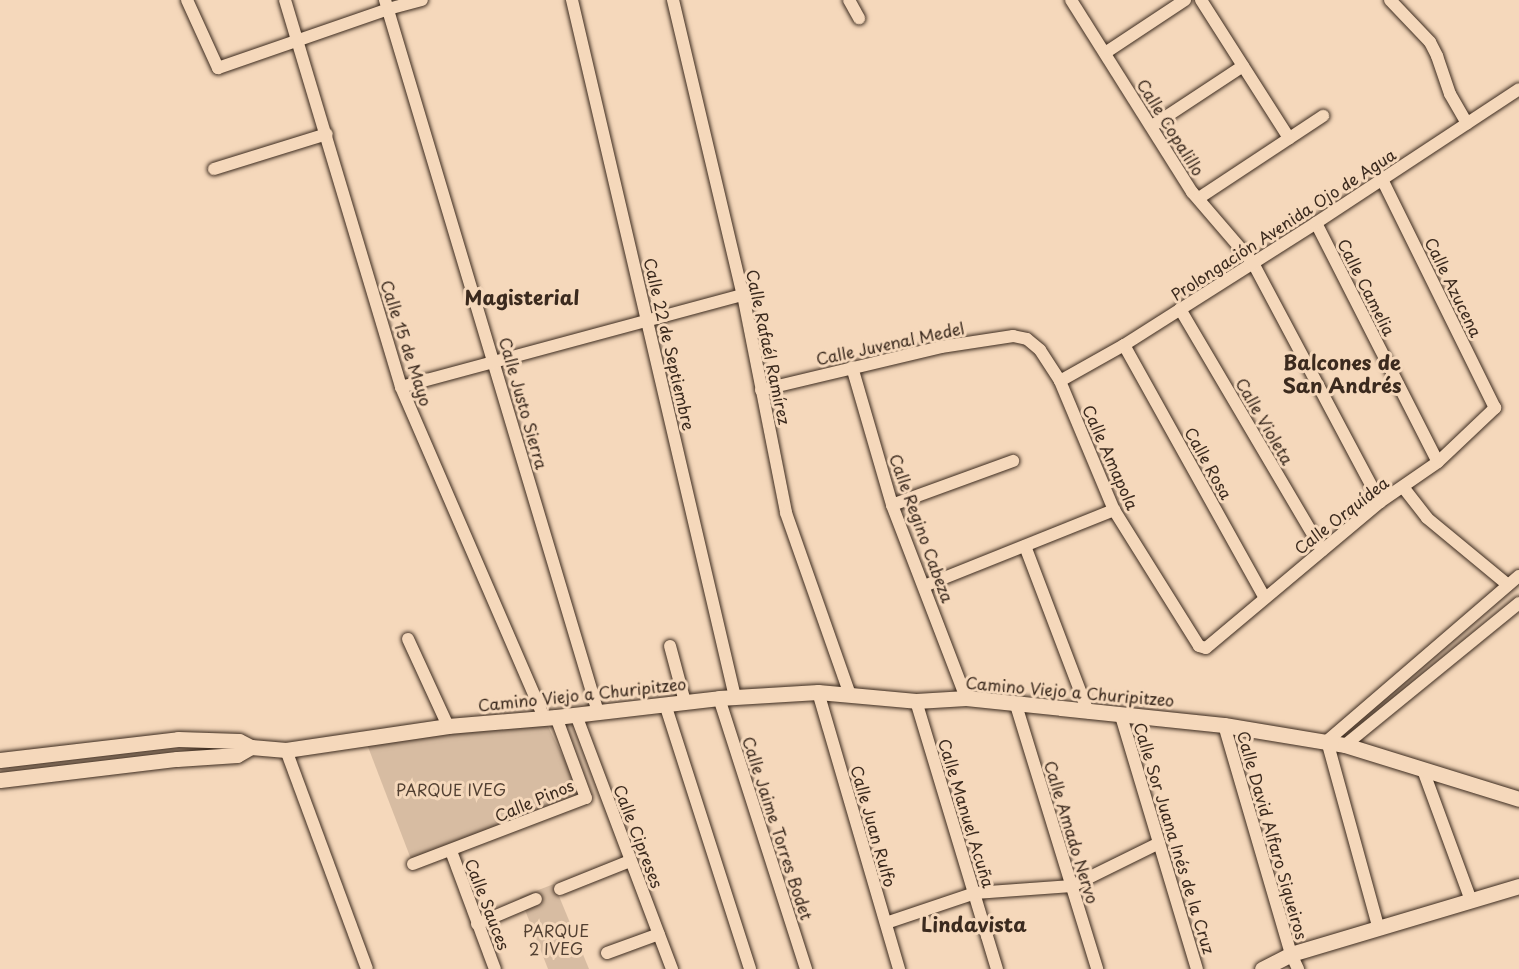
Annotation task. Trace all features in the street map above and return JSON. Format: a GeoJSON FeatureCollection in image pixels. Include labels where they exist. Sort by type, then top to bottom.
{"type":"FeatureCollection","features":[{"type":"Feature","properties":{"kind":"street"},"geometry":{"type":"LineString","coordinates":[[187,0],[218,68],[387,4],[422,0]]}},
{"type":"Feature","properties":{"kind":"street","name":"Calle 15 de Mayo"},"geometry":{"type":"LineString","coordinates":[[285,0],[401,387],[550,718]]}},
{"type":"Feature","properties":{"kind":"street","name":"Calle 22 de Septiembre"},"geometry":{"type":"LineString","coordinates":[[572,0],[735,697]]}},
{"type":"Feature","properties":{"kind":"street","name":"Calle Rafaél Ramírez"},"geometry":{"type":"LineString","coordinates":[[673,0],[743,295],[786,513],[850,695]]}},
{"type":"Feature","properties":{"kind":"street"},"geometry":{"type":"LineString","coordinates":[[849,0],[858,18]]}},
{"type":"Feature","properties":{"kind":"street","name":"Calle Copalillo"},"geometry":{"type":"LineString","coordinates":[[1071,0],[1199,198],[1253,263],[1380,502]]}},
{"type":"Feature","properties":{"kind":"street"},"geometry":{"type":"LineString","coordinates":[[1105,53],[1185,0]]}},
{"type":"Feature","properties":{"kind":"street"},"geometry":{"type":"LineString","coordinates":[[1201,0],[1289,138]]}},
{"type":"Feature","properties":{"kind":"street"},"geometry":{"type":"LineString","coordinates":[[1390,0],[1430,42],[1450,94],[1467,124]]}},
{"type":"Feature","properties":{"kind":"street","name":"Calle Justo Sierra"},"geometry":{"type":"LineString","coordinates":[[387,4],[598,712]]}},
{"type":"Feature","properties":{"kind":"street"},"geometry":{"type":"LineString","coordinates":[[1152,126],[1243,66]]}},
{"type":"Feature","properties":{"kind":"street","name":"Prolongación Avenida Ojo de Agua"},"geometry":{"type":"LineString","coordinates":[[1060,381],[1124,345],[1383,181],[1519,89]]}},
{"type":"Feature","properties":{"kind":"street"},"geometry":{"type":"LineString","coordinates":[[1199,198],[1323,116]]}},
{"type":"Feature","properties":{"kind":"street"},"geometry":{"type":"LineString","coordinates":[[214,169],[327,134]]}},
{"type":"Feature","properties":{"kind":"street","name":"Calle Azucena"},"geometry":{"type":"LineString","coordinates":[[1383,181],[1495,408]]}},
{"type":"Feature","properties":{"kind":"street","name":"Calle Camelia"},"geometry":{"type":"LineString","coordinates":[[1316,223],[1438,462]]}},
{"type":"Feature","properties":{"kind":"street"},"geometry":{"type":"LineString","coordinates":[[401,387],[743,295]]}},
{"type":"Feature","properties":{"kind":"street","name":"Calle Violeta"},"geometry":{"type":"LineString","coordinates":[[1180,309],[1322,550]]}},
{"type":"Feature","properties":{"kind":"street","name":"Calle Juvenal Medel"},"geometry":{"type":"LineString","coordinates":[[761,390],[941,347],[1013,336],[1027,339]]}},
{"type":"Feature","properties":{"kind":"street","name":"Calle Amapola"},"geometry":{"type":"LineString","coordinates":[[1027,339],[1040,350],[1060,381],[1114,510],[1199,646],[1206,648]]}},
{"type":"Feature","properties":{"kind":"street","name":"Calle Rosa"},"geometry":{"type":"LineString","coordinates":[[1124,345],[1264,597]]}},
{"type":"Feature","properties":{"kind":"street","name":"Calle Regino Cabeza"},"geometry":{"type":"LineString","coordinates":[[852,368],[892,506],[966,698]]}},
{"type":"Feature","properties":{"kind":"street","name":"Calle Orquídea"},"geometry":{"type":"LineString","coordinates":[[1206,648],[1380,502],[1438,462],[1495,408]]}},
{"type":"Feature","properties":{"kind":"street"},"geometry":{"type":"LineString","coordinates":[[892,506],[1013,461]]}},
{"type":"Feature","properties":{"kind":"street"},"geometry":{"type":"LineString","coordinates":[[1345,745],[1516,605],[1504,588],[1427,518],[1403,487]]}},
{"type":"Feature","properties":{"kind":"street"},"geometry":{"type":"LineString","coordinates":[[924,586],[1114,510]]}},
{"type":"Feature","properties":{"kind":"street"},"geometry":{"type":"LineString","coordinates":[[1025,546],[1088,712]]}},
{"type":"Feature","properties":{"kind":"street"},"geometry":{"type":"LineString","coordinates":[[1378,926],[1327,741],[1519,576]]}},
{"type":"Feature","properties":{"kind":"street"},"geometry":{"type":"LineString","coordinates":[[408,639],[448,726]]}},
{"type":"Feature","properties":{"kind":"street"},"geometry":{"type":"LineString","coordinates":[[670,646],[685,702]]}},
{"type":"Feature","properties":{"kind":"street"},"geometry":{"type":"LineString","coordinates":[[1403,674],[1415,688]]}},
{"type":"Feature","properties":{"kind":"street","name":"Camino Viejo a Churipitzeo"},"geometry":{"type":"LineString","coordinates":[[0,760],[178,739],[239,741],[251,747],[286,750],[448,726],[550,718],[719,698],[818,692],[916,701],[966,698],[1224,725],[1345,745],[1519,799]]}},
{"type":"Feature","properties":{"kind":"street","name":"Calle Juan Rulfo"},"geometry":{"type":"LineString","coordinates":[[818,692],[899,969]]}},
{"type":"Feature","properties":{"kind":"street","name":"Calle Jaime Torres Bodet"},"geometry":{"type":"LineString","coordinates":[[719,698],[806,969]]}},
{"type":"Feature","properties":{"kind":"street","name":"Calle Manuel Acuña"},"geometry":{"type":"LineString","coordinates":[[916,701],[997,969]]}},
{"type":"Feature","properties":{"kind":"street"},"geometry":{"type":"LineString","coordinates":[[665,704],[750,969]]}},
{"type":"Feature","properties":{"kind":"street","name":"Calle Amado Nervo"},"geometry":{"type":"LineString","coordinates":[[1016,705],[1097,969]]}},
{"type":"Feature","properties":{"kind":"street","name":"Calle Cipreses"},"geometry":{"type":"LineString","coordinates":[[576,715],[672,969]]}},
{"type":"Feature","properties":{"kind":"street","name":"Calle Sor Juana Inés de la Cruz"},"geometry":{"type":"LineString","coordinates":[[1121,716],[1197,969]]}},
{"type":"Feature","properties":{"kind":"street","name":"Calle Pinos"},"geometry":{"type":"LineString","coordinates":[[451,851],[586,798],[550,718]]}},
{"type":"Feature","properties":{"kind":"street","name":"Calle David Alfaro Siqueiros"},"geometry":{"type":"LineString","coordinates":[[1224,725],[1290,954],[1298,969]]}},
{"type":"Feature","properties":{"kind":"street","name":"Camino Viejo a Churipitzeo"},"geometry":{"type":"LineString","coordinates":[[0,780],[177,759],[237,755],[251,747]]}},
{"type":"Feature","properties":{"kind":"street"},"geometry":{"type":"LineString","coordinates":[[286,750],[367,969]]}},
{"type":"Feature","properties":{"kind":"street"},"geometry":{"type":"LineString","coordinates":[[1423,770],[1470,898]]}},
{"type":"Feature","properties":{"kind":"street"},"geometry":{"type":"LineString","coordinates":[[886,922],[975,893],[1072,886],[1159,843]]}},
{"type":"Feature","properties":{"kind":"street"},"geometry":{"type":"LineString","coordinates":[[413,864],[451,851]]}},
{"type":"Feature","properties":{"kind":"street","name":"Calle Sauces"},"geometry":{"type":"LineString","coordinates":[[451,851],[495,969]]}},
{"type":"Feature","properties":{"kind":"street"},"geometry":{"type":"LineString","coordinates":[[560,889],[630,861]]}},
{"type":"Feature","properties":{"kind":"street"},"geometry":{"type":"LineString","coordinates":[[1262,969],[1290,954],[1519,885]]}},
{"type":"Feature","properties":{"kind":"street"},"geometry":{"type":"LineString","coordinates":[[477,924],[536,899]]}},
{"type":"Feature","properties":{"kind":"street"},"geometry":{"type":"LineString","coordinates":[[607,953],[659,934]]}},
{"type":"Feature","properties":{"kind":"green space","name":"PARQUE IVEG"},"geometry":{"type":"Polygon","coordinates":[[[544,718],[585,802],[414,867],[365,739],[544,718]]]}},
{"type":"Feature","properties":{"kind":"green space","name":"PARQUE 2 IVEG"},"geometry":{"type":"Polygon","coordinates":[[[554,884],[589,969],[548,969],[520,897],[554,884]]]}},
{"type":"Feature","properties":{"kind":"district","name":"Magisterial"},"geometry":{"type":"Point","coordinates":[522,297]}},
{"type":"Feature","properties":{"kind":"district","name":"Balcones de San Andrés"},"geometry":{"type":"Point","coordinates":[1342,374]}},
{"type":"Feature","properties":{"kind":"district","name":"Lindavista"},"geometry":{"type":"Point","coordinates":[974,924]}}]}
